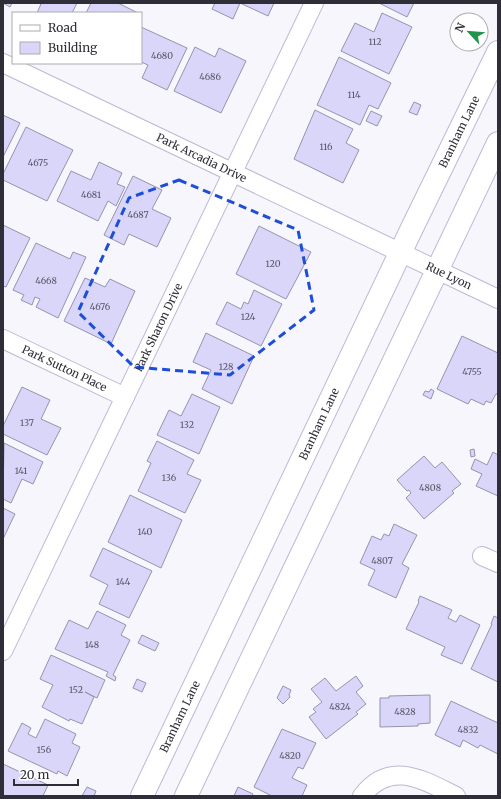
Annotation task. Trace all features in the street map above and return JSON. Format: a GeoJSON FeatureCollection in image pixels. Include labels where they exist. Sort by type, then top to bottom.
{"type":"FeatureCollection","features":[{"type":"Feature","properties":{"kind":"main road","name":"Branham Lane"},"geometry":{"type":"LineString","coordinates":[[142,796],[498,52]]}},
{"type":"Feature","properties":{"kind":"main road"},"geometry":{"type":"LineString","coordinates":[[186,796],[498,143]]}},
{"type":"Feature","properties":{"kind":"street","name":"Park Sharon Drive"},"geometry":{"type":"LineString","coordinates":[[3,652],[314,3]]}},
{"type":"Feature","properties":{"kind":"street","name":"Park Arcadia Drive"},"geometry":{"type":"LineString","coordinates":[[3,62],[401,252]]}},
{"type":"Feature","properties":{"kind":"street","name":"Rue Lyon"},"geometry":{"type":"LineString","coordinates":[[401,252],[498,298]]}},
{"type":"Feature","properties":{"kind":"street","name":"Park Sutton Place"},"geometry":{"type":"LineString","coordinates":[[3,339],[126,397]]}},
{"type":"Feature","properties":{"kind":"street"},"geometry":{"type":"LineString","coordinates":[[362,796],[370,786],[386,777],[404,775],[422,780],[456,796]]}},
{"type":"Feature","properties":{"kind":"highlighted area"},"geometry":{"type":"Polygon","coordinates":[[[179,180],[298,230],[314,310],[230,375],[134,367],[78,312],[129,198],[179,180]]]}},
{"type":"Feature","properties":{"kind":"building"},"geometry":{"type":"Polygon","coordinates":[[[3,3],[12,3],[10,7],[3,3]]]}},
{"type":"Feature","properties":{"kind":"building"},"geometry":{"type":"Polygon","coordinates":[[[38,3],[77,3],[72,12],[37,12],[41,4],[38,3]]]}},
{"type":"Feature","properties":{"kind":"building"},"geometry":{"type":"Polygon","coordinates":[[[91,3],[118,3],[136,12],[86,12],[91,3]]]}},
{"type":"Feature","properties":{"kind":"building"},"geometry":{"type":"Polygon","coordinates":[[[215,3],[240,3],[233,19],[212,9],[215,3]]]}},
{"type":"Feature","properties":{"kind":"building"},"geometry":{"type":"Polygon","coordinates":[[[240,3],[274,3],[268,16],[240,3]]]}},
{"type":"Feature","properties":{"kind":"building"},"geometry":{"type":"Polygon","coordinates":[[[379,3],[414,3],[407,17],[379,3]]]}},
{"type":"Feature","properties":{"kind":"building"},"geometry":{"type":"Polygon","coordinates":[[[382,13],[412,27],[389,74],[341,51],[355,23],[374,32],[382,13]]]}},
{"type":"Feature","properties":{"kind":"building"},"geometry":{"type":"Polygon","coordinates":[[[142,27],[187,48],[167,90],[142,78],[148,65],[142,62],[142,27]]]}},
{"type":"Feature","properties":{"kind":"building"},"geometry":{"type":"Polygon","coordinates":[[[195,47],[215,57],[219,48],[246,61],[221,113],[174,91],[195,47]]]}},
{"type":"Feature","properties":{"kind":"building"},"geometry":{"type":"Polygon","coordinates":[[[339,57],[391,83],[378,109],[369,105],[360,125],[317,105],[339,57]]]}},
{"type":"Feature","properties":{"kind":"building"},"geometry":{"type":"Polygon","coordinates":[[[414,102],[421,105],[417,115],[409,112],[414,102]]]}},
{"type":"Feature","properties":{"kind":"building"},"geometry":{"type":"Polygon","coordinates":[[[315,110],[353,129],[346,143],[359,150],[343,183],[294,159],[315,110]]]}},
{"type":"Feature","properties":{"kind":"building"},"geometry":{"type":"Polygon","coordinates":[[[371,111],[382,116],[377,126],[366,121],[371,111]]]}},
{"type":"Feature","properties":{"kind":"building"},"geometry":{"type":"Polygon","coordinates":[[[3,115],[20,123],[3,157],[3,115]]]}},
{"type":"Feature","properties":{"kind":"building"},"geometry":{"type":"Polygon","coordinates":[[[26,127],[73,150],[47,201],[3,180],[3,174],[26,127]]]}},
{"type":"Feature","properties":{"kind":"building"},"geometry":{"type":"Polygon","coordinates":[[[99,162],[122,173],[117,184],[125,187],[116,206],[108,201],[98,221],[57,201],[71,171],[91,180],[99,162]]]}},
{"type":"Feature","properties":{"kind":"building"},"geometry":{"type":"Polygon","coordinates":[[[133,176],[162,190],[152,209],[171,218],[157,247],[129,234],[124,245],[104,235],[133,176]]]}},
{"type":"Feature","properties":{"kind":"building"},"geometry":{"type":"Polygon","coordinates":[[[3,225],[30,238],[6,287],[3,286],[3,225]]]}},
{"type":"Feature","properties":{"kind":"building"},"geometry":{"type":"Polygon","coordinates":[[[259,226],[311,252],[286,299],[236,274],[259,226]]]}},
{"type":"Feature","properties":{"kind":"building"},"geometry":{"type":"Polygon","coordinates":[[[36,243],[70,259],[73,252],[86,257],[58,318],[36,307],[40,299],[35,297],[32,305],[21,300],[24,295],[13,290],[36,243]]]}},
{"type":"Feature","properties":{"kind":"building"},"geometry":{"type":"Polygon","coordinates":[[[85,278],[105,287],[110,279],[135,291],[111,344],[64,321],[85,278]]]}},
{"type":"Feature","properties":{"kind":"building"},"geometry":{"type":"Polygon","coordinates":[[[254,290],[282,304],[261,346],[216,324],[227,302],[241,309],[244,302],[248,304],[254,290]]]}},
{"type":"Feature","properties":{"kind":"building"},"geometry":{"type":"Polygon","coordinates":[[[206,333],[254,356],[232,404],[202,389],[211,370],[193,362],[206,333]]]}},
{"type":"Feature","properties":{"kind":"building"},"geometry":{"type":"Polygon","coordinates":[[[462,336],[498,353],[498,394],[496,394],[491,403],[486,401],[484,405],[471,399],[468,404],[437,389],[462,336]]]}},
{"type":"Feature","properties":{"kind":"building"},"geometry":{"type":"Polygon","coordinates":[[[22,387],[50,400],[41,419],[61,428],[47,455],[3,434],[3,426],[22,387]]]}},
{"type":"Feature","properties":{"kind":"building"},"geometry":{"type":"Polygon","coordinates":[[[431,389],[434,391],[431,399],[423,395],[425,391],[429,392],[431,389]]]}},
{"type":"Feature","properties":{"kind":"building"},"geometry":{"type":"Polygon","coordinates":[[[192,394],[220,407],[199,454],[157,435],[169,410],[181,416],[192,394]]]}},
{"type":"Feature","properties":{"kind":"building"},"geometry":{"type":"Polygon","coordinates":[[[157,441],[194,460],[187,474],[201,480],[185,513],[138,491],[151,463],[147,461],[157,441]]]}},
{"type":"Feature","properties":{"kind":"building"},"geometry":{"type":"Polygon","coordinates":[[[4,443],[43,462],[33,484],[22,479],[11,503],[3,499],[4,443]]]}},
{"type":"Feature","properties":{"kind":"building"},"geometry":{"type":"Polygon","coordinates":[[[474,449],[475,456],[471,457],[470,450],[474,449]]]}},
{"type":"Feature","properties":{"kind":"building"},"geometry":{"type":"Polygon","coordinates":[[[493,452],[498,455],[498,496],[476,486],[482,474],[471,469],[475,459],[487,465],[493,452]]]}},
{"type":"Feature","properties":{"kind":"building"},"geometry":{"type":"Polygon","coordinates":[[[424,456],[435,468],[442,462],[461,484],[452,491],[454,493],[424,519],[406,498],[411,493],[409,490],[407,491],[397,480],[424,456]]]}},
{"type":"Feature","properties":{"kind":"building"},"geometry":{"type":"Polygon","coordinates":[[[130,495],[182,520],[161,568],[108,542],[130,495]]]}},
{"type":"Feature","properties":{"kind":"building"},"geometry":{"type":"Polygon","coordinates":[[[3,508],[15,514],[3,539],[3,508]]]}},
{"type":"Feature","properties":{"kind":"building"},"geometry":{"type":"Polygon","coordinates":[[[394,524],[417,535],[402,564],[409,568],[396,598],[368,585],[375,570],[360,563],[372,536],[381,540],[384,534],[389,536],[394,524]]]}},
{"type":"Feature","properties":{"kind":"building"},"geometry":{"type":"Polygon","coordinates":[[[103,548],[152,571],[129,618],[99,604],[108,585],[90,576],[103,548]]]}},
{"type":"Feature","properties":{"kind":"building"},"geometry":{"type":"Polygon","coordinates":[[[420,596],[452,610],[448,618],[456,622],[460,615],[480,625],[462,664],[441,655],[445,647],[406,629],[419,602],[420,596]]]}},
{"type":"Feature","properties":{"kind":"building"},"geometry":{"type":"Polygon","coordinates":[[[97,611],[126,625],[121,635],[130,640],[113,675],[116,677],[115,681],[106,676],[108,672],[55,649],[69,620],[88,629],[97,611]]]}},
{"type":"Feature","properties":{"kind":"building"},"geometry":{"type":"Polygon","coordinates":[[[494,616],[498,618],[498,682],[471,669],[492,624],[494,616]]]}},
{"type":"Feature","properties":{"kind":"building"},"geometry":{"type":"Polygon","coordinates":[[[142,635],[159,643],[155,651],[138,643],[142,635]]]}},
{"type":"Feature","properties":{"kind":"building"},"geometry":{"type":"Polygon","coordinates":[[[51,655],[105,680],[97,698],[85,692],[94,697],[82,724],[70,719],[69,721],[42,707],[53,685],[40,679],[51,655]]]}},
{"type":"Feature","properties":{"kind":"building"},"geometry":{"type":"Polygon","coordinates":[[[356,676],[363,686],[356,692],[366,704],[356,712],[358,714],[326,739],[309,717],[316,712],[313,709],[322,702],[311,689],[325,678],[336,691],[356,676]]]}},
{"type":"Feature","properties":{"kind":"building"},"geometry":{"type":"Polygon","coordinates":[[[137,679],[146,683],[142,692],[133,688],[137,679]]]}},
{"type":"Feature","properties":{"kind":"building"},"geometry":{"type":"Polygon","coordinates":[[[283,686],[291,690],[289,695],[290,697],[283,704],[277,698],[283,686]]]}},
{"type":"Feature","properties":{"kind":"building"},"geometry":{"type":"Polygon","coordinates":[[[430,695],[430,723],[418,724],[418,726],[380,727],[380,698],[389,698],[389,696],[430,695]]]}},
{"type":"Feature","properties":{"kind":"building"},"geometry":{"type":"Polygon","coordinates":[[[451,701],[498,723],[498,754],[480,745],[478,748],[463,740],[460,747],[435,735],[451,701]]]}},
{"type":"Feature","properties":{"kind":"building"},"geometry":{"type":"Polygon","coordinates":[[[45,719],[76,734],[72,743],[80,747],[67,776],[58,771],[57,774],[8,751],[22,723],[31,728],[28,734],[36,738],[45,719]]]}},
{"type":"Feature","properties":{"kind":"building"},"geometry":{"type":"Polygon","coordinates":[[[282,729],[316,743],[303,769],[298,767],[292,778],[307,785],[302,796],[272,796],[254,787],[282,729]]]}},
{"type":"Feature","properties":{"kind":"building"},"geometry":{"type":"Polygon","coordinates":[[[3,764],[48,785],[43,796],[3,796],[3,764]]]}},
{"type":"Feature","properties":{"kind":"building"},"geometry":{"type":"Polygon","coordinates":[[[87,787],[96,791],[94,796],[82,796],[87,787]]]}},
{"type":"Feature","properties":{"kind":"building"},"geometry":{"type":"Polygon","coordinates":[[[238,787],[253,794],[252,796],[234,796],[238,787]]]}}]}
